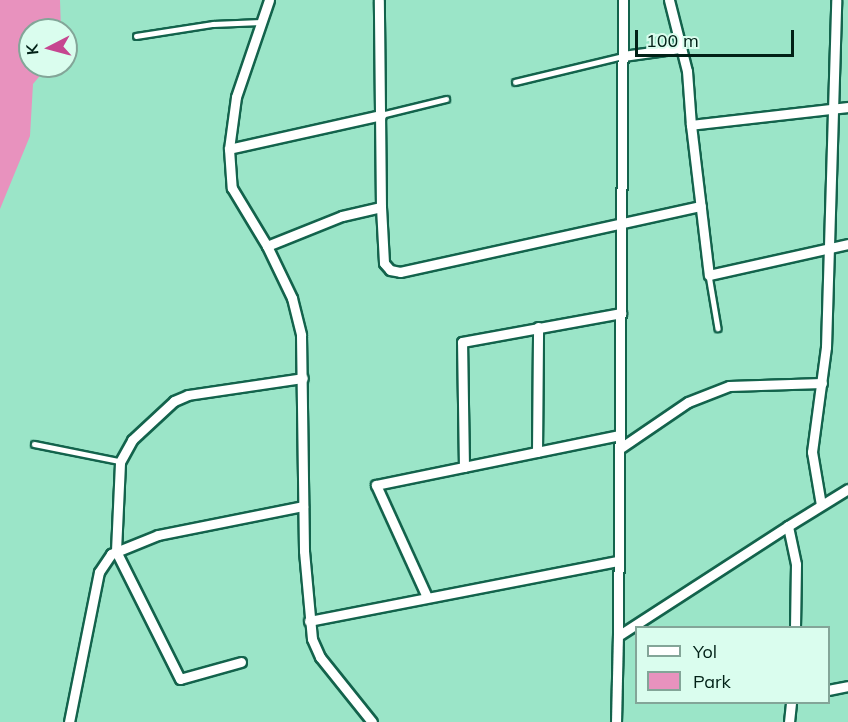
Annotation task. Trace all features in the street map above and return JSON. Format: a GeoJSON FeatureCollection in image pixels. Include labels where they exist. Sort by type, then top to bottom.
{"type":"FeatureCollection","features":[{"type":"Feature","properties":{"kind":"street"},"geometry":{"type":"LineString","coordinates":[[269,0],[236,97],[229,149],[232,188],[267,246],[297,314],[303,378],[303,506],[309,621],[320,657],[372,722]]}},
{"type":"Feature","properties":{"kind":"street"},"geometry":{"type":"LineString","coordinates":[[379,0],[381,207],[383,258],[387,267],[395,272],[701,206]]}},
{"type":"Feature","properties":{"kind":"street"},"geometry":{"type":"LineString","coordinates":[[616,722],[623,222],[623,0]]}},
{"type":"Feature","properties":{"kind":"street"},"geometry":{"type":"LineString","coordinates":[[669,0],[681,48],[710,275],[848,243]]}},
{"type":"Feature","properties":{"kind":"street"},"geometry":{"type":"LineString","coordinates":[[821,506],[812,452],[822,383],[835,108],[836,0]]}},
{"type":"Feature","properties":{"kind":"street"},"geometry":{"type":"LineString","coordinates":[[623,56],[681,48]]}},
{"type":"Feature","properties":{"kind":"street"},"geometry":{"type":"LineString","coordinates":[[691,125],[848,107]]}},
{"type":"Feature","properties":{"kind":"street"},"geometry":{"type":"LineString","coordinates":[[229,149],[381,115]]}},
{"type":"Feature","properties":{"kind":"street"},"geometry":{"type":"LineString","coordinates":[[267,246],[342,216],[381,207]]}},
{"type":"Feature","properties":{"kind":"street"},"geometry":{"type":"LineString","coordinates":[[464,467],[462,342],[621,313]]}},
{"type":"Feature","properties":{"kind":"street"},"geometry":{"type":"LineString","coordinates":[[537,452],[538,327]]}},
{"type":"Feature","properties":{"kind":"street"},"geometry":{"type":"LineString","coordinates":[[241,662],[180,679],[116,551],[120,462],[132,440],[181,398],[201,391],[303,378]]}},
{"type":"Feature","properties":{"kind":"street"},"geometry":{"type":"LineString","coordinates":[[619,449],[688,402],[729,386],[822,383]]}},
{"type":"Feature","properties":{"kind":"street"},"geometry":{"type":"LineString","coordinates":[[427,597],[376,485],[619,435]]}},
{"type":"Feature","properties":{"kind":"street"},"geometry":{"type":"LineString","coordinates":[[618,636],[848,489]]}},
{"type":"Feature","properties":{"kind":"street"},"geometry":{"type":"LineString","coordinates":[[69,722],[99,572],[116,551],[158,535],[303,506]]}},
{"type":"Feature","properties":{"kind":"street"},"geometry":{"type":"LineString","coordinates":[[788,526],[796,564],[795,626]]}},
{"type":"Feature","properties":{"kind":"street"},"geometry":{"type":"LineString","coordinates":[[309,621],[618,561]]}},
{"type":"Feature","properties":{"kind":"street"},"geometry":{"type":"LineString","coordinates":[[830,690],[848,686]]}},
{"type":"Feature","properties":{"kind":"street"},"geometry":{"type":"LineString","coordinates":[[789,722],[791,704]]}},
{"type":"Feature","properties":{"kind":"lane"},"geometry":{"type":"LineString","coordinates":[[136,36],[213,24],[261,22]]}},
{"type":"Feature","properties":{"kind":"lane"},"geometry":{"type":"LineString","coordinates":[[515,82],[623,56]]}},
{"type":"Feature","properties":{"kind":"lane"},"geometry":{"type":"LineString","coordinates":[[381,115],[446,99]]}},
{"type":"Feature","properties":{"kind":"lane"},"geometry":{"type":"LineString","coordinates":[[710,275],[718,328]]}},
{"type":"Feature","properties":{"kind":"lane"},"geometry":{"type":"LineString","coordinates":[[34,444],[120,462]]}},
{"type":"Feature","properties":{"kind":"green space"},"geometry":{"type":"Polygon","coordinates":[[[0,0],[60,0],[61,18],[18,18],[18,78],[38,78],[33,84],[30,136],[0,209],[0,0]]]}}]}
